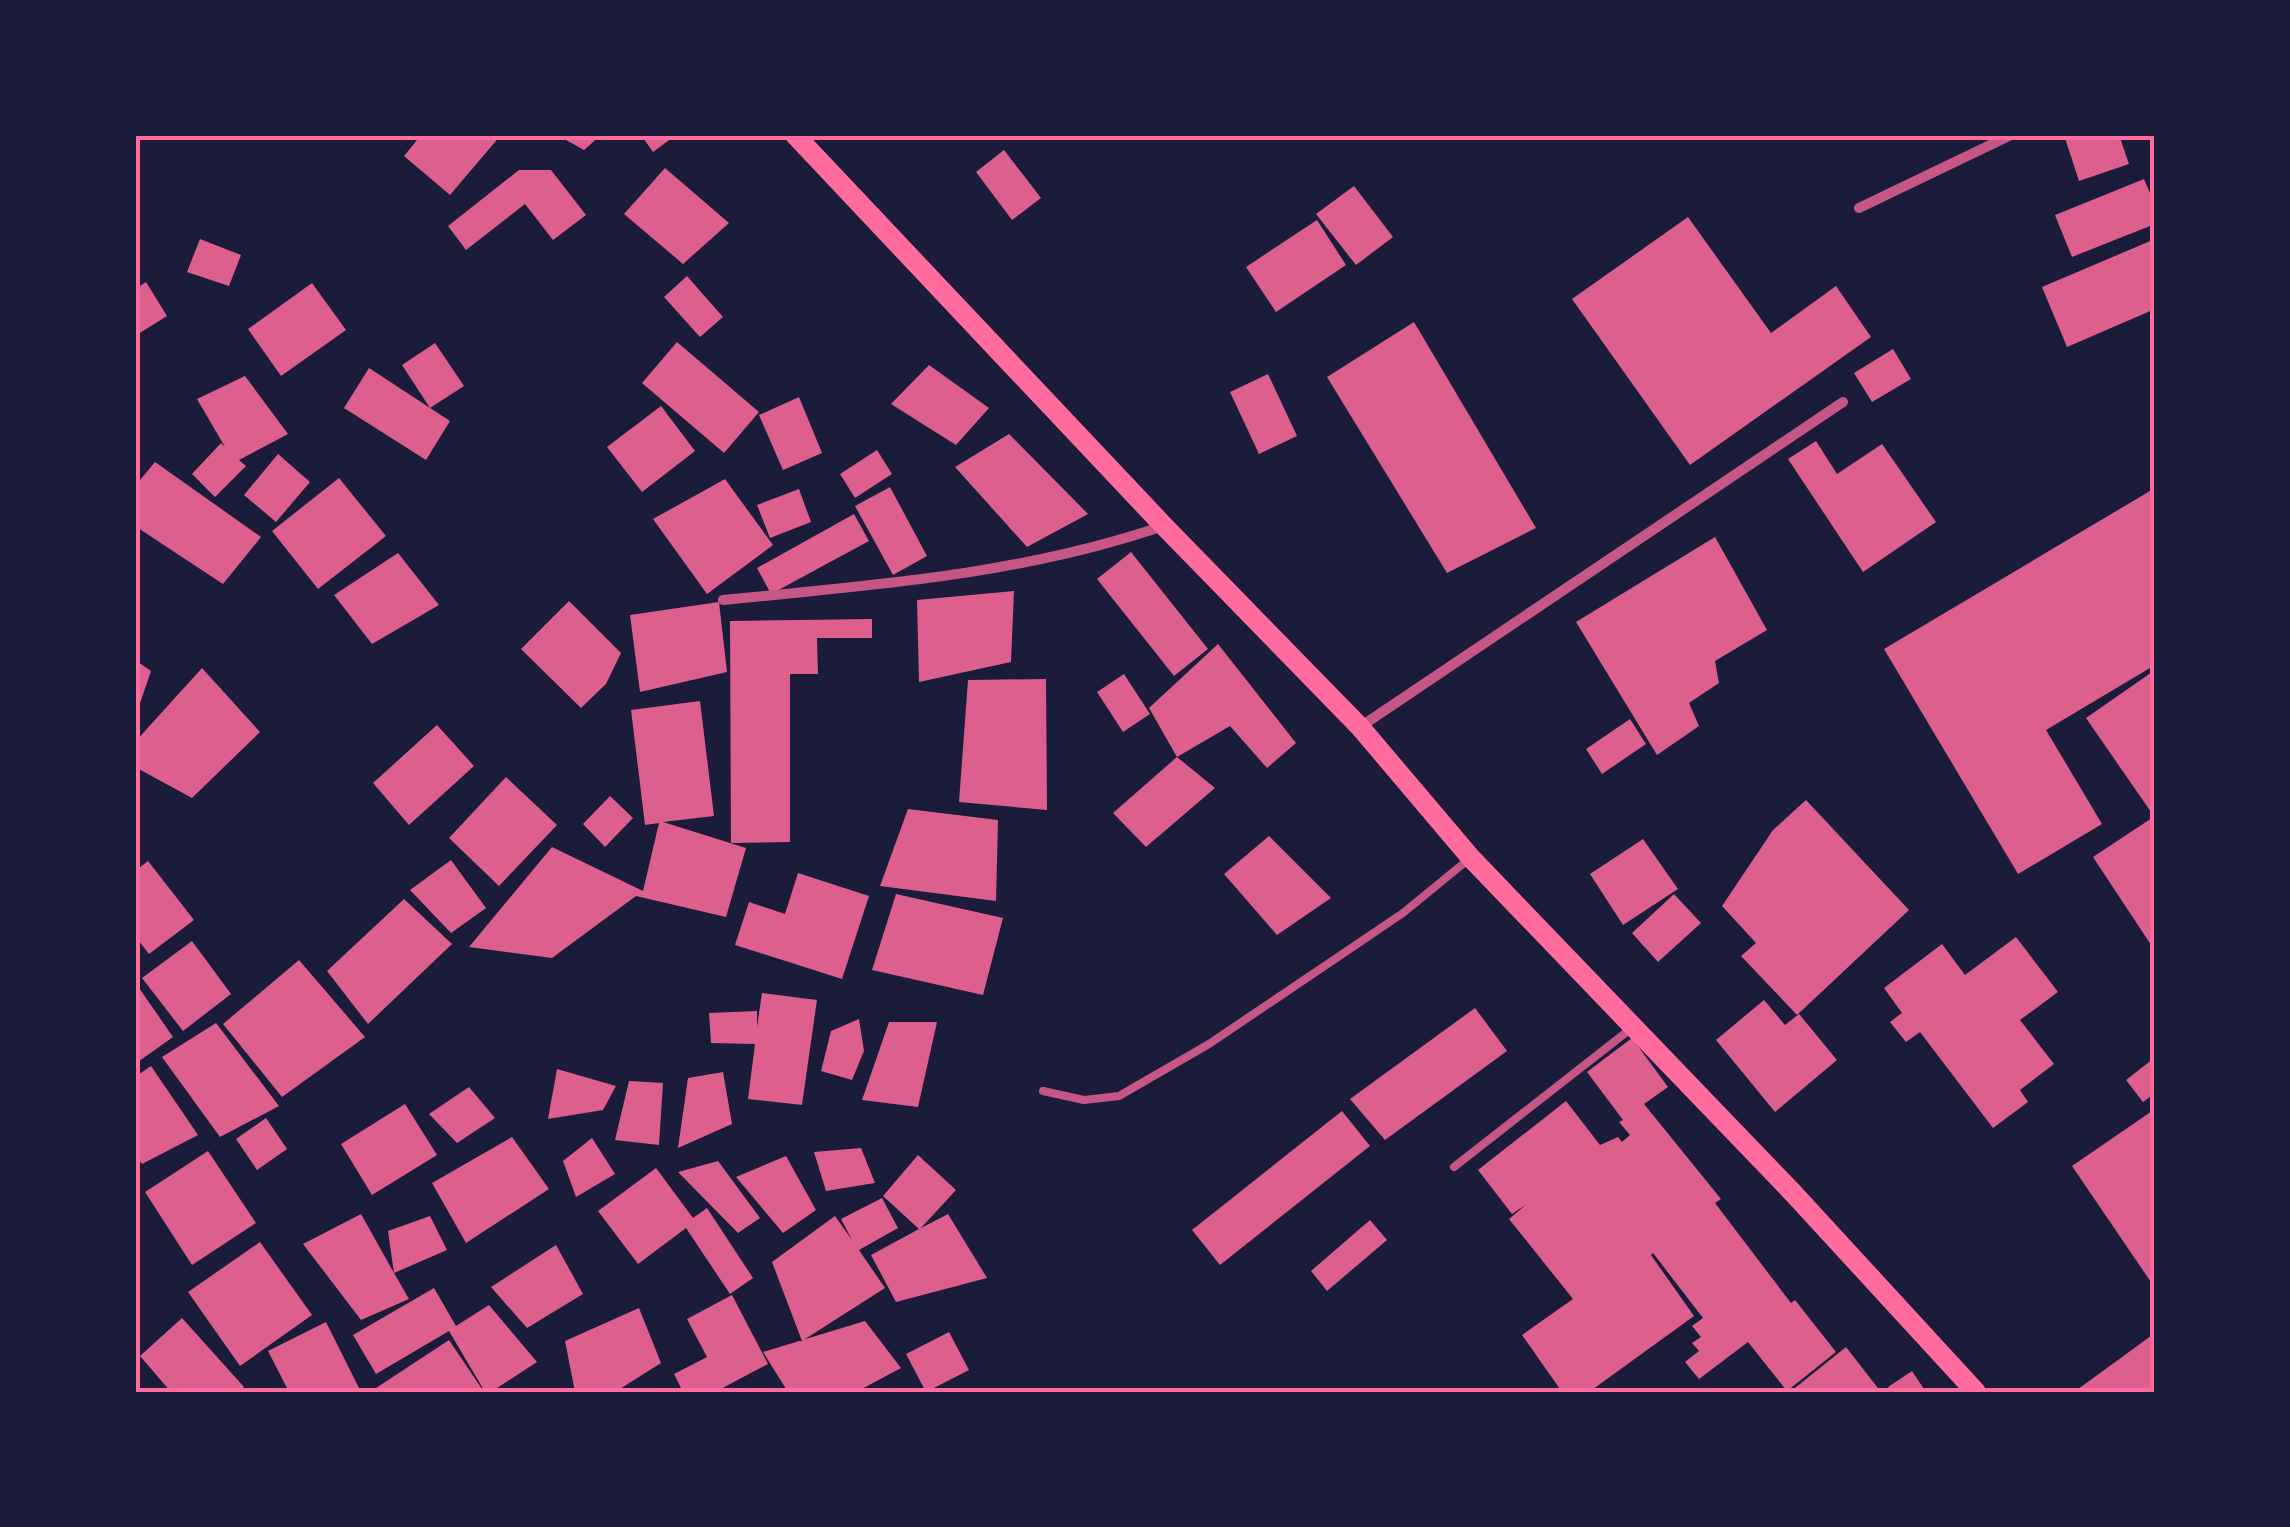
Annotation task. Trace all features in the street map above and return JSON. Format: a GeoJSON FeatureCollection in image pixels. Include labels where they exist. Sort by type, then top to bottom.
{"type":"FeatureCollection","features":[{"type":"Feature","properties":{"kind":"main road"},"geometry":{"type":"LineString","coordinates":[[795,135],[1360,727],[1471,858],[1794,1194],[1976,1392]]}},
{"type":"Feature","properties":{"kind":"street"},"geometry":{"type":"LineString","coordinates":[[1860,208],[2011,135]]}},
{"type":"Feature","properties":{"kind":"street"},"geometry":{"type":"LineString","coordinates":[[1360,727],[1842,402]]}},
{"type":"Feature","properties":{"kind":"street"},"geometry":{"type":"LineString","coordinates":[[723,600],[933,579],[1031,564],[1099,548],[1164,525]]}},
{"type":"Feature","properties":{"kind":"lane"},"geometry":{"type":"LineString","coordinates":[[1043,1091],[1084,1100],[1119,1096],[1209,1044],[1403,913],[1471,858]]}},
{"type":"Feature","properties":{"kind":"lane"},"geometry":{"type":"LineString","coordinates":[[1454,1167],[1633,1027]]}},
{"type":"Feature","properties":{"kind":"building"},"geometry":{"type":"Polygon","coordinates":[[[421,135],[501,135],[450,195],[404,156],[421,135]]]}},
{"type":"Feature","properties":{"kind":"building"},"geometry":{"type":"Polygon","coordinates":[[[557,135],[601,135],[584,150],[557,135]]]}},
{"type":"Feature","properties":{"kind":"building"},"geometry":{"type":"Polygon","coordinates":[[[641,135],[676,135],[653,152],[641,135]]]}},
{"type":"Feature","properties":{"kind":"building"},"geometry":{"type":"Polygon","coordinates":[[[2064,135],[2119,135],[2129,164],[2079,181],[2064,135]]]}},
{"type":"Feature","properties":{"kind":"building"},"geometry":{"type":"Polygon","coordinates":[[[1004,150],[1041,198],[1012,220],[976,172],[1004,150]]]}},
{"type":"Feature","properties":{"kind":"building"},"geometry":{"type":"Polygon","coordinates":[[[665,168],[729,223],[683,264],[624,214],[665,168]]]}},
{"type":"Feature","properties":{"kind":"building"},"geometry":{"type":"Polygon","coordinates":[[[519,170],[551,170],[586,215],[553,240],[525,204],[466,250],[448,226],[519,170]]]}},
{"type":"Feature","properties":{"kind":"building"},"geometry":{"type":"Polygon","coordinates":[[[2144,179],[2155,205],[2155,224],[2072,257],[2055,215],[2144,179]]]}},
{"type":"Feature","properties":{"kind":"building"},"geometry":{"type":"Polygon","coordinates":[[[1354,186],[1393,237],[1356,265],[1316,214],[1354,186]]]}},
{"type":"Feature","properties":{"kind":"building"},"geometry":{"type":"Polygon","coordinates":[[[1688,217],[1771,333],[1836,286],[1871,337],[1690,465],[1572,299],[1688,217]]]}},
{"type":"Feature","properties":{"kind":"building"},"geometry":{"type":"Polygon","coordinates":[[[1317,220],[1346,265],[1276,312],[1246,267],[1317,220]]]}},
{"type":"Feature","properties":{"kind":"building"},"geometry":{"type":"Polygon","coordinates":[[[200,239],[241,255],[229,286],[187,272],[200,239]]]}},
{"type":"Feature","properties":{"kind":"building"},"geometry":{"type":"Polygon","coordinates":[[[2155,239],[2155,309],[2067,347],[2042,287],[2155,239]]]}},
{"type":"Feature","properties":{"kind":"building"},"geometry":{"type":"Polygon","coordinates":[[[687,276],[723,317],[700,337],[664,297],[687,276]]]}},
{"type":"Feature","properties":{"kind":"building"},"geometry":{"type":"Polygon","coordinates":[[[146,282],[167,316],[135,336],[135,289],[146,282]]]}},
{"type":"Feature","properties":{"kind":"building"},"geometry":{"type":"Polygon","coordinates":[[[312,283],[346,330],[281,376],[248,329],[312,283]]]}},
{"type":"Feature","properties":{"kind":"building"},"geometry":{"type":"Polygon","coordinates":[[[1414,322],[1536,528],[1447,573],[1327,377],[1414,322]]]}},
{"type":"Feature","properties":{"kind":"building"},"geometry":{"type":"Polygon","coordinates":[[[677,342],[759,412],[724,453],[642,383],[677,342]]]}},
{"type":"Feature","properties":{"kind":"building"},"geometry":{"type":"Polygon","coordinates":[[[435,343],[464,386],[430,408],[402,365],[435,343]]]}},
{"type":"Feature","properties":{"kind":"building"},"geometry":{"type":"Polygon","coordinates":[[[1893,349],[1911,379],[1872,402],[1854,373],[1893,349]]]}},
{"type":"Feature","properties":{"kind":"building"},"geometry":{"type":"Polygon","coordinates":[[[929,365],[989,408],[956,445],[891,404],[929,365]]]}},
{"type":"Feature","properties":{"kind":"building"},"geometry":{"type":"Polygon","coordinates":[[[369,368],[450,421],[426,460],[344,408],[369,368]]]}},
{"type":"Feature","properties":{"kind":"building"},"geometry":{"type":"Polygon","coordinates":[[[1268,374],[1297,436],[1259,454],[1230,392],[1268,374]]]}},
{"type":"Feature","properties":{"kind":"building"},"geometry":{"type":"Polygon","coordinates":[[[245,376],[288,434],[239,460],[246,466],[215,497],[192,474],[221,443],[225,447],[197,399],[245,376]]]}},
{"type":"Feature","properties":{"kind":"building"},"geometry":{"type":"Polygon","coordinates":[[[799,397],[822,453],[783,470],[759,415],[799,397]]]}},
{"type":"Feature","properties":{"kind":"building"},"geometry":{"type":"Polygon","coordinates":[[[661,406],[695,451],[642,492],[607,447],[661,406]]]}},
{"type":"Feature","properties":{"kind":"building"},"geometry":{"type":"Polygon","coordinates":[[[1009,434],[1088,514],[1027,547],[955,467],[1009,434]]]}},
{"type":"Feature","properties":{"kind":"building"},"geometry":{"type":"Polygon","coordinates":[[[1816,441],[1837,474],[1882,444],[1936,522],[1863,572],[1788,459],[1816,441]]]}},
{"type":"Feature","properties":{"kind":"building"},"geometry":{"type":"Polygon","coordinates":[[[877,450],[892,474],[855,498],[840,474],[877,450]]]}},
{"type":"Feature","properties":{"kind":"building"},"geometry":{"type":"Polygon","coordinates":[[[278,454],[310,482],[276,522],[244,495],[278,454]]]}},
{"type":"Feature","properties":{"kind":"building"},"geometry":{"type":"Polygon","coordinates":[[[155,462],[261,537],[223,584],[135,526],[135,486],[155,462]]]}},
{"type":"Feature","properties":{"kind":"building"},"geometry":{"type":"Polygon","coordinates":[[[339,478],[386,536],[318,589],[272,531],[339,478]]]}},
{"type":"Feature","properties":{"kind":"building"},"geometry":{"type":"Polygon","coordinates":[[[725,479],[773,545],[707,594],[653,519],[725,479]]]}},
{"type":"Feature","properties":{"kind":"building"},"geometry":{"type":"Polygon","coordinates":[[[890,487],[927,556],[893,575],[855,506],[890,487]]]}},
{"type":"Feature","properties":{"kind":"building"},"geometry":{"type":"Polygon","coordinates":[[[2155,488],[2155,665],[2046,730],[2102,824],[2018,874],[1884,649],[2155,488]]]}},
{"type":"Feature","properties":{"kind":"building"},"geometry":{"type":"Polygon","coordinates":[[[799,489],[811,522],[770,538],[757,505],[799,489]]]}},
{"type":"Feature","properties":{"kind":"building"},"geometry":{"type":"Polygon","coordinates":[[[854,514],[869,541],[771,594],[757,568],[854,514]]]}},
{"type":"Feature","properties":{"kind":"building"},"geometry":{"type":"Polygon","coordinates":[[[1715,537],[1767,630],[1715,661],[1719,683],[1689,703],[1699,726],[1657,755],[1576,622],[1715,537]]]}},
{"type":"Feature","properties":{"kind":"building"},"geometry":{"type":"Polygon","coordinates":[[[1131,552],[1208,649],[1174,676],[1097,579],[1131,552]]]}},
{"type":"Feature","properties":{"kind":"building"},"geometry":{"type":"Polygon","coordinates":[[[398,553],[439,605],[372,644],[334,595],[398,553]]]}},
{"type":"Feature","properties":{"kind":"building"},"geometry":{"type":"Polygon","coordinates":[[[1014,591],[1011,662],[919,682],[917,600],[1014,591]]]}},
{"type":"Feature","properties":{"kind":"building"},"geometry":{"type":"Polygon","coordinates":[[[569,601],[621,653],[606,684],[581,708],[521,649],[569,601]]]}},
{"type":"Feature","properties":{"kind":"building"},"geometry":{"type":"Polygon","coordinates":[[[719,602],[727,672],[640,692],[630,615],[719,602]]]}},
{"type":"Feature","properties":{"kind":"building"},"geometry":{"type":"Polygon","coordinates":[[[872,619],[872,638],[817,638],[818,674],[790,674],[790,842],[731,843],[730,621],[872,619]]]}},
{"type":"Feature","properties":{"kind":"building"},"geometry":{"type":"Polygon","coordinates":[[[1218,644],[1296,743],[1267,768],[1230,726],[1177,757],[1149,708],[1218,644]]]}},
{"type":"Feature","properties":{"kind":"building"},"geometry":{"type":"Polygon","coordinates":[[[135,660],[151,671],[136,715],[135,715],[135,660]]]}},
{"type":"Feature","properties":{"kind":"building"},"geometry":{"type":"Polygon","coordinates":[[[202,668],[260,732],[192,798],[135,767],[135,742],[202,668]]]}},
{"type":"Feature","properties":{"kind":"building"},"geometry":{"type":"Polygon","coordinates":[[[2155,670],[2155,810],[2151,812],[2086,718],[2155,670]]]}},
{"type":"Feature","properties":{"kind":"building"},"geometry":{"type":"Polygon","coordinates":[[[1124,674],[1150,714],[1123,732],[1097,692],[1124,674]]]}},
{"type":"Feature","properties":{"kind":"building"},"geometry":{"type":"Polygon","coordinates":[[[1046,679],[1047,810],[959,802],[968,680],[1046,679]]]}},
{"type":"Feature","properties":{"kind":"building"},"geometry":{"type":"Polygon","coordinates":[[[700,701],[714,816],[663,822],[746,848],[726,917],[636,896],[552,958],[469,947],[552,847],[643,891],[659,823],[645,825],[631,710],[700,701]]]}},
{"type":"Feature","properties":{"kind":"building"},"geometry":{"type":"Polygon","coordinates":[[[1630,719],[1646,744],[1602,774],[1586,749],[1630,719]]]}},
{"type":"Feature","properties":{"kind":"building"},"geometry":{"type":"Polygon","coordinates":[[[437,725],[474,766],[409,825],[373,783],[437,725]]]}},
{"type":"Feature","properties":{"kind":"building"},"geometry":{"type":"Polygon","coordinates":[[[1177,757],[1215,788],[1146,847],[1113,813],[1177,757]]]}},
{"type":"Feature","properties":{"kind":"building"},"geometry":{"type":"Polygon","coordinates":[[[506,777],[557,825],[499,886],[449,838],[506,777]]]}},
{"type":"Feature","properties":{"kind":"building"},"geometry":{"type":"Polygon","coordinates":[[[610,796],[633,818],[605,847],[583,824],[610,796]]]}},
{"type":"Feature","properties":{"kind":"building"},"geometry":{"type":"Polygon","coordinates":[[[1806,800],[1909,910],[1797,1015],[1741,956],[1756,943],[1722,906],[1773,830],[1806,800]]]}},
{"type":"Feature","properties":{"kind":"building"},"geometry":{"type":"Polygon","coordinates":[[[908,809],[998,820],[996,901],[880,886],[908,809]]]}},
{"type":"Feature","properties":{"kind":"building"},"geometry":{"type":"Polygon","coordinates":[[[2155,816],[2155,951],[2093,857],[2155,816]]]}},
{"type":"Feature","properties":{"kind":"building"},"geometry":{"type":"Polygon","coordinates":[[[1269,836],[1331,898],[1277,935],[1224,874],[1269,836]]]}},
{"type":"Feature","properties":{"kind":"building"},"geometry":{"type":"Polygon","coordinates":[[[1643,839],[1678,889],[1623,925],[1590,874],[1643,839]]]}},
{"type":"Feature","properties":{"kind":"building"},"geometry":{"type":"Polygon","coordinates":[[[451,860],[486,908],[451,933],[410,890],[451,860]]]}},
{"type":"Feature","properties":{"kind":"building"},"geometry":{"type":"Polygon","coordinates":[[[148,861],[194,920],[149,954],[135,936],[135,871],[148,861]]]}},
{"type":"Feature","properties":{"kind":"building"},"geometry":{"type":"Polygon","coordinates":[[[798,873],[869,896],[842,979],[735,945],[749,902],[785,914],[798,873]]]}},
{"type":"Feature","properties":{"kind":"building"},"geometry":{"type":"Polygon","coordinates":[[[896,894],[1003,918],[983,995],[872,970],[896,894]]]}},
{"type":"Feature","properties":{"kind":"building"},"geometry":{"type":"Polygon","coordinates":[[[1674,894],[1701,923],[1658,962],[1632,933],[1674,894]]]}},
{"type":"Feature","properties":{"kind":"building"},"geometry":{"type":"Polygon","coordinates":[[[404,899],[452,944],[368,1024],[327,971],[404,899]]]}},
{"type":"Feature","properties":{"kind":"building"},"geometry":{"type":"Polygon","coordinates":[[[2016,937],[2058,992],[2020,1020],[2054,1064],[2020,1090],[2028,1102],[1993,1128],[1920,1032],[1906,1042],[1890,1022],[1902,1013],[1884,988],[1942,944],[1965,975],[2016,937]]]}},
{"type":"Feature","properties":{"kind":"building"},"geometry":{"type":"Polygon","coordinates":[[[192,941],[231,994],[183,1031],[142,978],[192,941]]]}},
{"type":"Feature","properties":{"kind":"building"},"geometry":{"type":"Polygon","coordinates":[[[299,960],[365,1037],[282,1097],[223,1024],[299,960]]]}},
{"type":"Feature","properties":{"kind":"building"},"geometry":{"type":"Polygon","coordinates":[[[135,987],[173,1037],[135,1064],[135,987]]]}},
{"type":"Feature","properties":{"kind":"building"},"geometry":{"type":"Polygon","coordinates":[[[762,993],[817,1000],[802,1105],[748,1099],[755,1044],[711,1043],[709,1013],[757,1011],[757,1027],[762,993]]]}},
{"type":"Feature","properties":{"kind":"building"},"geometry":{"type":"Polygon","coordinates":[[[1764,1000],[1785,1025],[1799,1014],[1837,1060],[1775,1112],[1716,1040],[1764,1000]]]}},
{"type":"Feature","properties":{"kind":"building"},"geometry":{"type":"Polygon","coordinates":[[[1475,1008],[1507,1051],[1385,1140],[1350,1099],[1475,1008]]]}},
{"type":"Feature","properties":{"kind":"building"},"geometry":{"type":"Polygon","coordinates":[[[859,1019],[864,1051],[852,1080],[821,1071],[831,1031],[859,1019]]]}},
{"type":"Feature","properties":{"kind":"building"},"geometry":{"type":"Polygon","coordinates":[[[889,1022],[937,1022],[918,1107],[862,1100],[889,1022]]]}},
{"type":"Feature","properties":{"kind":"building"},"geometry":{"type":"Polygon","coordinates":[[[216,1023],[279,1106],[220,1137],[162,1057],[216,1023]]]}},
{"type":"Feature","properties":{"kind":"building"},"geometry":{"type":"Polygon","coordinates":[[[1632,1038],[1668,1087],[1644,1104],[1721,1199],[1715,1203],[1791,1303],[1795,1300],[1836,1352],[1787,1391],[1748,1342],[1699,1379],[1685,1362],[1699,1351],[1692,1343],[1701,1337],[1692,1326],[1703,1318],[1653,1253],[1694,1316],[1589,1392],[1562,1392],[1522,1335],[1573,1299],[1509,1219],[1527,1204],[1512,1214],[1478,1170],[1566,1101],[1600,1145],[1618,1137],[1622,1142],[1630,1135],[1619,1122],[1623,1120],[1587,1072],[1632,1038]]]}},
{"type":"Feature","properties":{"kind":"building"},"geometry":{"type":"Polygon","coordinates":[[[2153,1059],[2155,1093],[2143,1102],[2126,1080],[2153,1059]]]}},
{"type":"Feature","properties":{"kind":"building"},"geometry":{"type":"Polygon","coordinates":[[[151,1066],[198,1135],[142,1164],[135,1155],[135,1077],[151,1066]]]}},
{"type":"Feature","properties":{"kind":"building"},"geometry":{"type":"Polygon","coordinates":[[[557,1069],[616,1086],[603,1110],[548,1119],[557,1069]]]}},
{"type":"Feature","properties":{"kind":"building"},"geometry":{"type":"Polygon","coordinates":[[[723,1072],[732,1124],[678,1148],[688,1078],[723,1072]]]}},
{"type":"Feature","properties":{"kind":"building"},"geometry":{"type":"Polygon","coordinates":[[[629,1081],[663,1083],[659,1145],[615,1140],[629,1081]]]}},
{"type":"Feature","properties":{"kind":"building"},"geometry":{"type":"Polygon","coordinates":[[[469,1087],[495,1118],[457,1143],[429,1114],[469,1087]]]}},
{"type":"Feature","properties":{"kind":"building"},"geometry":{"type":"Polygon","coordinates":[[[405,1104],[437,1155],[372,1195],[341,1144],[405,1104]]]}},
{"type":"Feature","properties":{"kind":"building"},"geometry":{"type":"Polygon","coordinates":[[[2155,1109],[2155,1288],[2072,1166],[2155,1109]]]}},
{"type":"Feature","properties":{"kind":"building"},"geometry":{"type":"Polygon","coordinates":[[[1342,1111],[1370,1146],[1220,1265],[1192,1230],[1342,1111]]]}},
{"type":"Feature","properties":{"kind":"building"},"geometry":{"type":"Polygon","coordinates":[[[266,1118],[287,1149],[257,1170],[236,1139],[266,1118]]]}},
{"type":"Feature","properties":{"kind":"building"},"geometry":{"type":"Polygon","coordinates":[[[512,1137],[549,1189],[466,1243],[432,1183],[512,1137]]]}},
{"type":"Feature","properties":{"kind":"building"},"geometry":{"type":"Polygon","coordinates":[[[592,1138],[615,1174],[576,1197],[563,1161],[592,1138]]]}},
{"type":"Feature","properties":{"kind":"building"},"geometry":{"type":"Polygon","coordinates":[[[861,1148],[875,1183],[826,1191],[814,1152],[861,1148]]]}},
{"type":"Feature","properties":{"kind":"building"},"geometry":{"type":"Polygon","coordinates":[[[208,1151],[256,1223],[192,1265],[145,1192],[208,1151]]]}},
{"type":"Feature","properties":{"kind":"building"},"geometry":{"type":"Polygon","coordinates":[[[918,1155],[956,1190],[921,1228],[948,1214],[987,1278],[896,1302],[871,1255],[919,1229],[883,1196],[918,1155]]]}},
{"type":"Feature","properties":{"kind":"building"},"geometry":{"type":"Polygon","coordinates":[[[786,1156],[816,1210],[783,1233],[736,1177],[786,1156]]]}},
{"type":"Feature","properties":{"kind":"building"},"geometry":{"type":"Polygon","coordinates":[[[718,1161],[760,1218],[738,1233],[678,1172],[718,1161]]]}},
{"type":"Feature","properties":{"kind":"building"},"geometry":{"type":"Polygon","coordinates":[[[656,1168],[693,1218],[707,1208],[753,1278],[730,1294],[686,1228],[638,1264],[598,1211],[656,1168]]]}},
{"type":"Feature","properties":{"kind":"building"},"geometry":{"type":"Polygon","coordinates":[[[882,1198],[898,1228],[859,1250],[885,1288],[802,1341],[772,1262],[835,1216],[852,1240],[841,1219],[882,1198]]]}},
{"type":"Feature","properties":{"kind":"building"},"geometry":{"type":"Polygon","coordinates":[[[361,1214],[409,1299],[361,1320],[303,1244],[361,1214]]]}},
{"type":"Feature","properties":{"kind":"building"},"geometry":{"type":"Polygon","coordinates":[[[430,1216],[447,1250],[394,1273],[388,1231],[430,1216]]]}},
{"type":"Feature","properties":{"kind":"building"},"geometry":{"type":"Polygon","coordinates":[[[1370,1220],[1387,1240],[1327,1291],[1311,1271],[1370,1220]]]}},
{"type":"Feature","properties":{"kind":"building"},"geometry":{"type":"Polygon","coordinates":[[[260,1242],[312,1315],[240,1366],[188,1292],[260,1242]]]}},
{"type":"Feature","properties":{"kind":"building"},"geometry":{"type":"Polygon","coordinates":[[[556,1245],[583,1294],[527,1328],[491,1287],[556,1245]]]}},
{"type":"Feature","properties":{"kind":"building"},"geometry":{"type":"Polygon","coordinates":[[[434,1288],[456,1326],[489,1305],[537,1362],[485,1392],[449,1331],[376,1374],[353,1335],[434,1288]]]}},
{"type":"Feature","properties":{"kind":"building"},"geometry":{"type":"Polygon","coordinates":[[[732,1295],[768,1364],[715,1392],[683,1392],[674,1374],[707,1357],[687,1319],[732,1295]]]}},
{"type":"Feature","properties":{"kind":"building"},"geometry":{"type":"Polygon","coordinates":[[[639,1308],[661,1363],[615,1392],[575,1392],[565,1341],[639,1308]]]}},
{"type":"Feature","properties":{"kind":"building"},"geometry":{"type":"Polygon","coordinates":[[[182,1318],[244,1387],[239,1392],[171,1392],[140,1356],[182,1318]]]}},
{"type":"Feature","properties":{"kind":"building"},"geometry":{"type":"Polygon","coordinates":[[[865,1321],[901,1368],[856,1392],[788,1392],[763,1352],[865,1321]]]}},
{"type":"Feature","properties":{"kind":"building"},"geometry":{"type":"Polygon","coordinates":[[[326,1322],[361,1392],[289,1392],[268,1351],[326,1322]]]}},
{"type":"Feature","properties":{"kind":"building"},"geometry":{"type":"Polygon","coordinates":[[[949,1332],[969,1370],[926,1392],[906,1354],[949,1332]]]}},
{"type":"Feature","properties":{"kind":"building"},"geometry":{"type":"Polygon","coordinates":[[[2155,1333],[2155,1392],[2074,1392],[2155,1333]]]}},
{"type":"Feature","properties":{"kind":"building"},"geometry":{"type":"Polygon","coordinates":[[[449,1340],[484,1392],[370,1392],[449,1340]]]}},
{"type":"Feature","properties":{"kind":"building"},"geometry":{"type":"Polygon","coordinates":[[[1846,1347],[1881,1392],[1790,1392],[1846,1347]]]}},
{"type":"Feature","properties":{"kind":"building"},"geometry":{"type":"Polygon","coordinates":[[[1912,1371],[1926,1392],[1892,1392],[1888,1387],[1912,1371]]]}}]}
